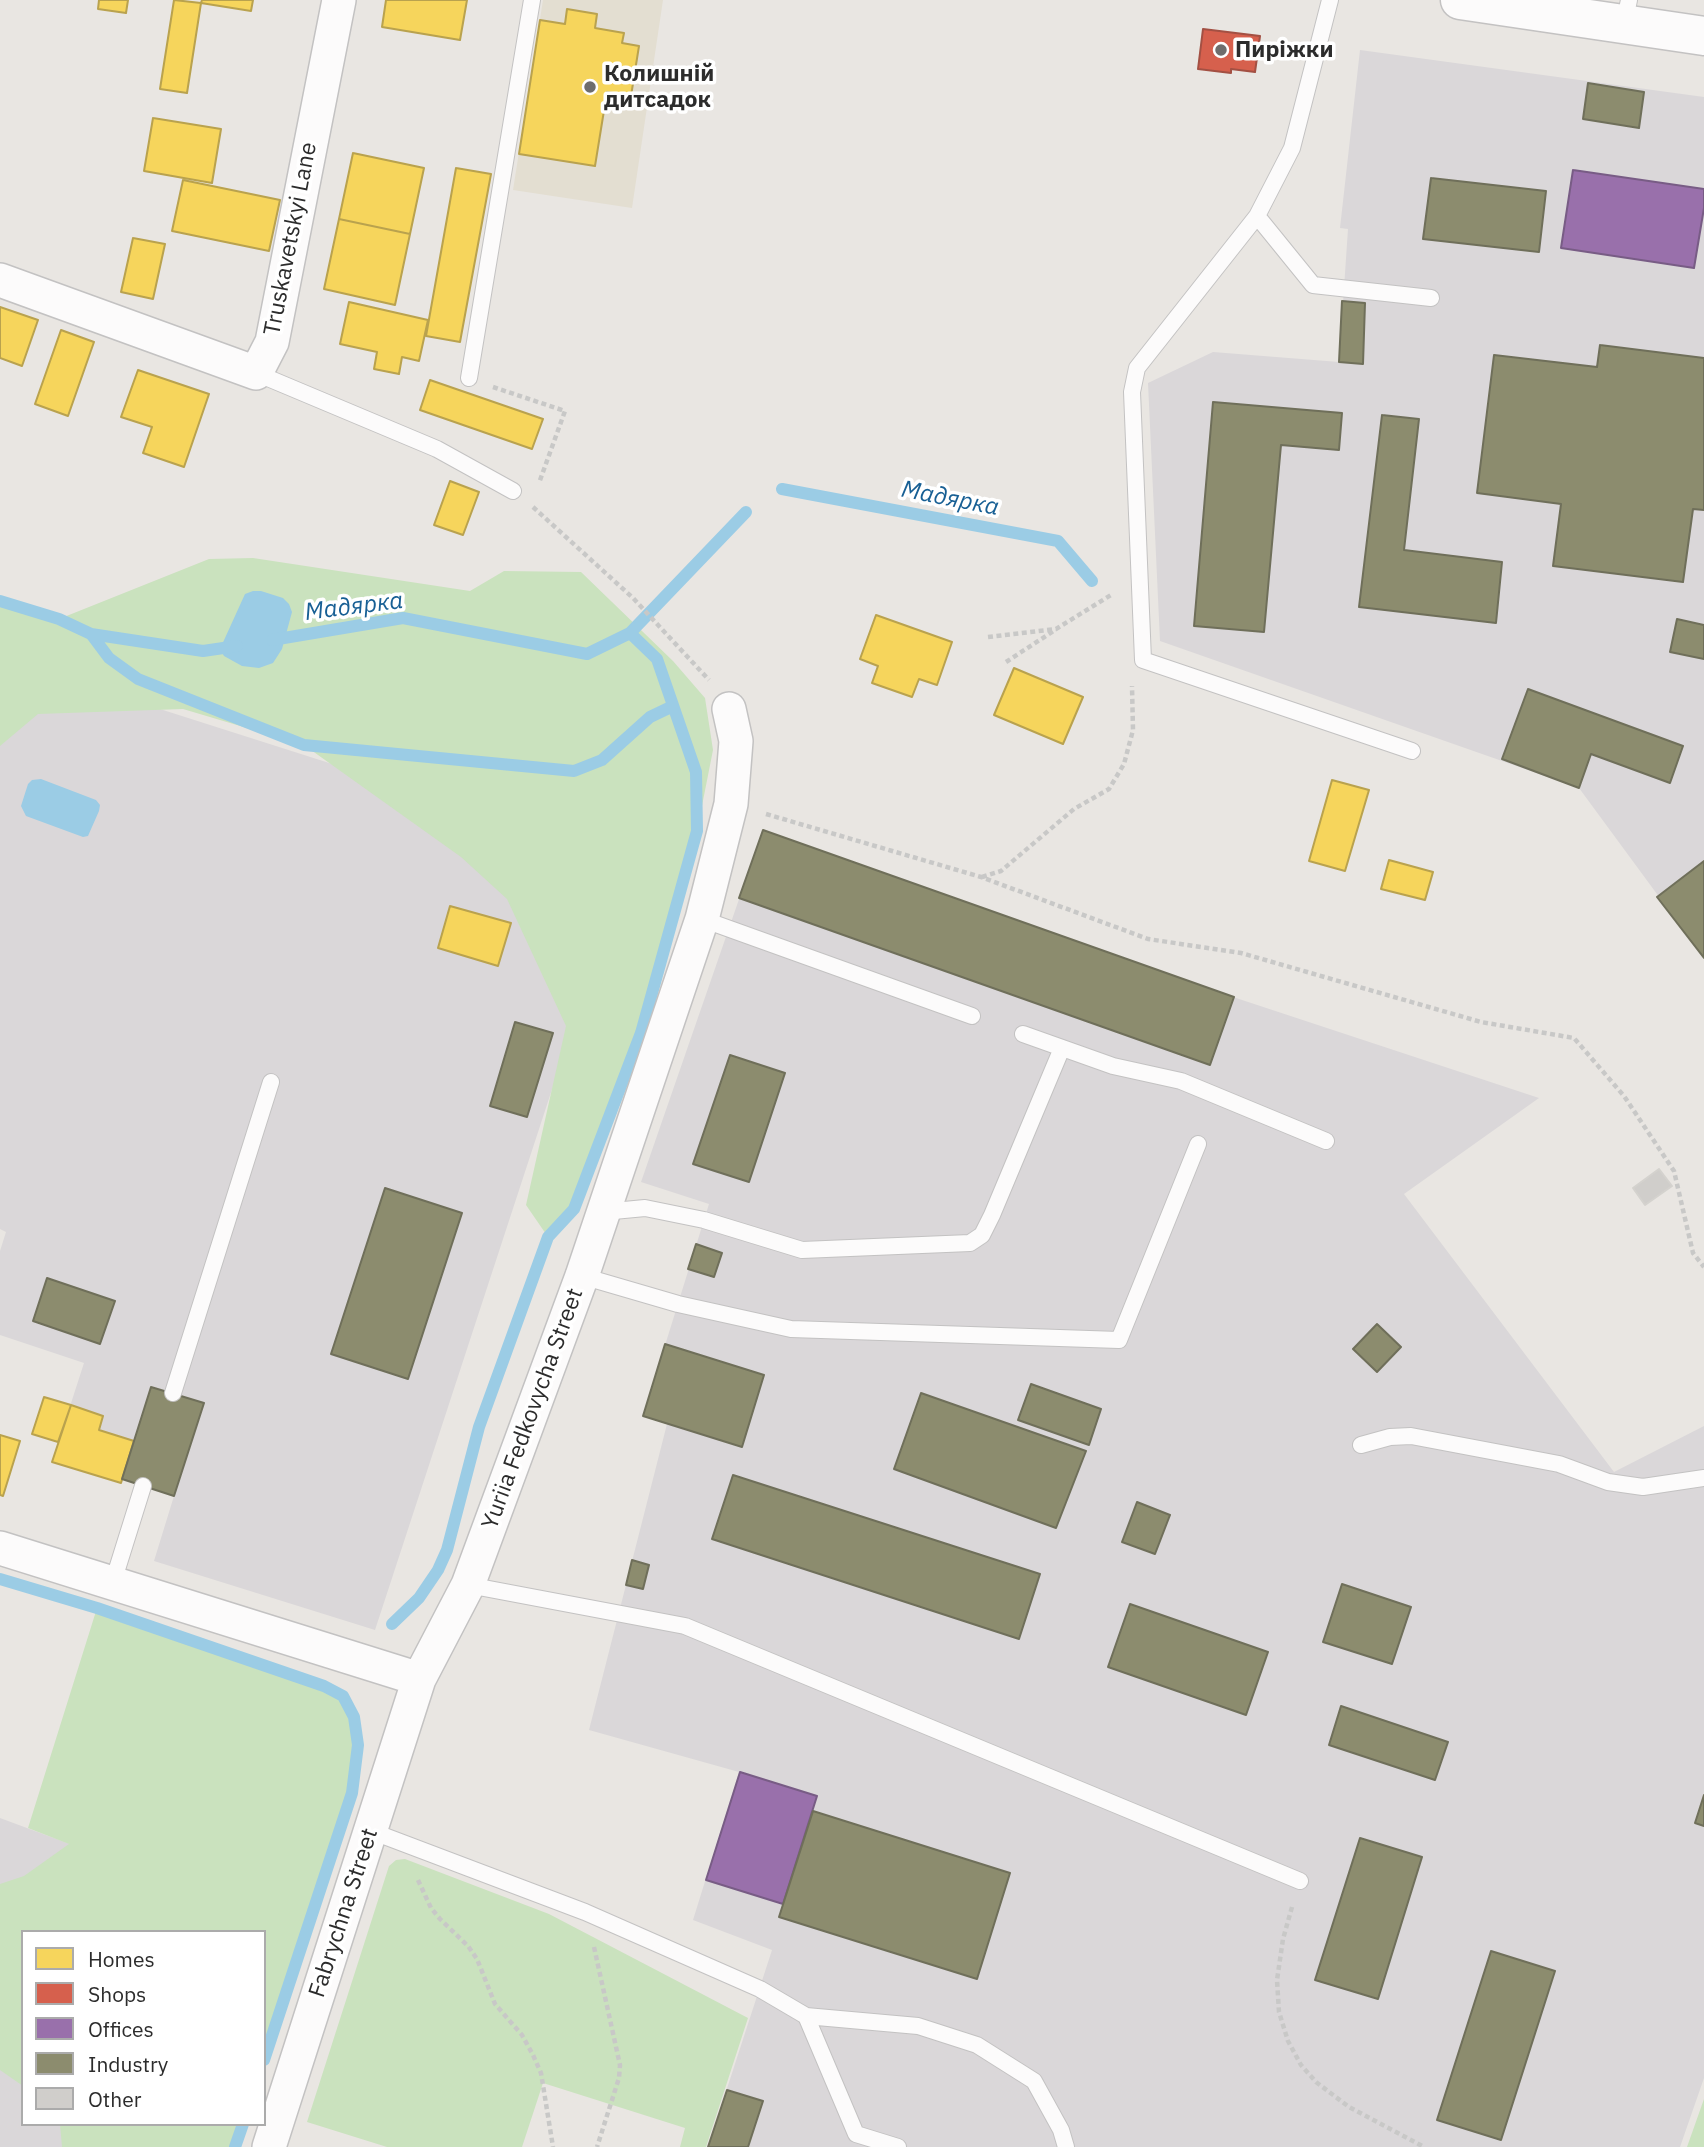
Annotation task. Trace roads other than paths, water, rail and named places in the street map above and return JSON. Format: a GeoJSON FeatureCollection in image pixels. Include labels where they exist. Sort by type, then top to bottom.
{"type":"FeatureCollection","features":[{"type":"Feature","properties":{"kind":"main road"},"geometry":{"type":"LineString","coordinates":[[1460,0],[1627,12],[1704,36]]}},
{"type":"Feature","properties":{"kind":"street","name":"Truskavetskyi Lane"},"geometry":{"type":"LineString","coordinates":[[256,373],[272,342],[339,0]]}},
{"type":"Feature","properties":{"kind":"street"},"geometry":{"type":"LineString","coordinates":[[0,280],[256,373]]}},
{"type":"Feature","properties":{"kind":"street","name":"Yuriia Fedkovycha Street"},"geometry":{"type":"LineString","coordinates":[[419,1679],[468,1585],[582,1276],[702,919],[731,804],[736,741],[729,709]]}},
{"type":"Feature","properties":{"kind":"street"},"geometry":{"type":"LineString","coordinates":[[0,1548],[419,1679]]}},
{"type":"Feature","properties":{"kind":"street","name":"Fabrychna Street"},"geometry":{"type":"LineString","coordinates":[[273,2146],[419,1679]]}},
{"type":"Feature","properties":{"kind":"lane"},"geometry":{"type":"LineString","coordinates":[[469,378],[532,0]]}},
{"type":"Feature","properties":{"kind":"lane"},"geometry":{"type":"LineString","coordinates":[[1330,0],[1292,148],[1257,216],[1138,368],[1132,392],[1143,660],[1412,751]]}},
{"type":"Feature","properties":{"kind":"lane"},"geometry":{"type":"LineString","coordinates":[[1257,216],[1312,285],[1431,298]]}},
{"type":"Feature","properties":{"kind":"lane"},"geometry":{"type":"LineString","coordinates":[[256,373],[437,449],[513,491]]}},
{"type":"Feature","properties":{"kind":"lane"},"geometry":{"type":"LineString","coordinates":[[702,919],[972,1016]]}},
{"type":"Feature","properties":{"kind":"lane"},"geometry":{"type":"LineString","coordinates":[[1023,1034],[1113,1066],[1181,1082],[1326,1141]]}},
{"type":"Feature","properties":{"kind":"lane"},"geometry":{"type":"LineString","coordinates":[[603,1212],[645,1208],[704,1220],[802,1250],[970,1243],[982,1235],[992,1215],[1062,1048]]}},
{"type":"Feature","properties":{"kind":"lane"},"geometry":{"type":"LineString","coordinates":[[173,1393],[271,1082]]}},
{"type":"Feature","properties":{"kind":"lane"},"geometry":{"type":"LineString","coordinates":[[582,1276],[678,1304],[791,1329],[1119,1340],[1198,1144]]}},
{"type":"Feature","properties":{"kind":"lane"},"geometry":{"type":"LineString","coordinates":[[1361,1445],[1390,1437],[1411,1436],[1559,1464],[1608,1482],[1643,1488],[1704,1478]]}},
{"type":"Feature","properties":{"kind":"lane"},"geometry":{"type":"LineString","coordinates":[[113,1583],[143,1486]]}},
{"type":"Feature","properties":{"kind":"lane"},"geometry":{"type":"LineString","coordinates":[[468,1585],[685,1626],[1300,1881]]}},
{"type":"Feature","properties":{"kind":"lane"},"geometry":{"type":"LineString","coordinates":[[371,1831],[585,1912],[760,1989],[806,2016],[918,2026],[978,2045],[1034,2081],[1066,2147]]}},
{"type":"Feature","properties":{"kind":"lane"},"geometry":{"type":"LineString","coordinates":[[806,2016],[854,2140],[898,2147]]}},
{"type":"Feature","properties":{"kind":"water"},"geometry":{"type":"Polygon","coordinates":[[[253,591],[283,598],[292,612],[282,649],[273,663],[259,668],[242,666],[224,656],[220,649],[245,594],[253,591]]]}},
{"type":"Feature","properties":{"kind":"water"},"geometry":{"type":"Polygon","coordinates":[[[41,779],[96,800],[100,805],[99,811],[88,836],[83,837],[26,816],[21,806],[28,784],[32,780],[41,779]]]}},
{"type":"Feature","properties":{"kind":"waterway","name":"Мадярка"},"geometry":{"type":"LineString","coordinates":[[782,489],[1058,541],[1092,581]]}},
{"type":"Feature","properties":{"kind":"waterway","name":"Мадярка"},"geometry":{"type":"LineString","coordinates":[[272,640],[403,618],[587,654],[630,633],[746,512]]}},
{"type":"Feature","properties":{"kind":"waterway","name":"Мадярка"},"geometry":{"type":"LineString","coordinates":[[0,601],[59,619],[91,634],[203,651],[237,646]]}},
{"type":"Feature","properties":{"kind":"waterway"},"geometry":{"type":"LineString","coordinates":[[392,1624],[419,1598],[438,1570],[447,1550],[479,1427],[548,1237],[574,1209],[641,1033],[697,831],[696,772],[657,659],[630,633]]}},
{"type":"Feature","properties":{"kind":"waterway"},"geometry":{"type":"LineString","coordinates":[[91,634],[109,658],[138,679],[304,745],[574,771],[602,760],[650,717],[673,706]]}},
{"type":"Feature","properties":{"kind":"waterway"},"geometry":{"type":"LineString","coordinates":[[0,1579],[97,1608],[324,1686],[343,1696],[354,1717],[358,1745],[352,1793],[266,2054]]}},
{"type":"Feature","properties":{"kind":"waterway"},"geometry":{"type":"LineString","coordinates":[[235,2147],[242,2126]]}},
{"type":"Feature","properties":{"kind":"place","name":"Пиріжки"},"geometry":{"type":"Point","coordinates":[1221,50]}},
{"type":"Feature","properties":{"kind":"place","name":"Колишній дитсадок"},"geometry":{"type":"Point","coordinates":[590,87]}}]}
